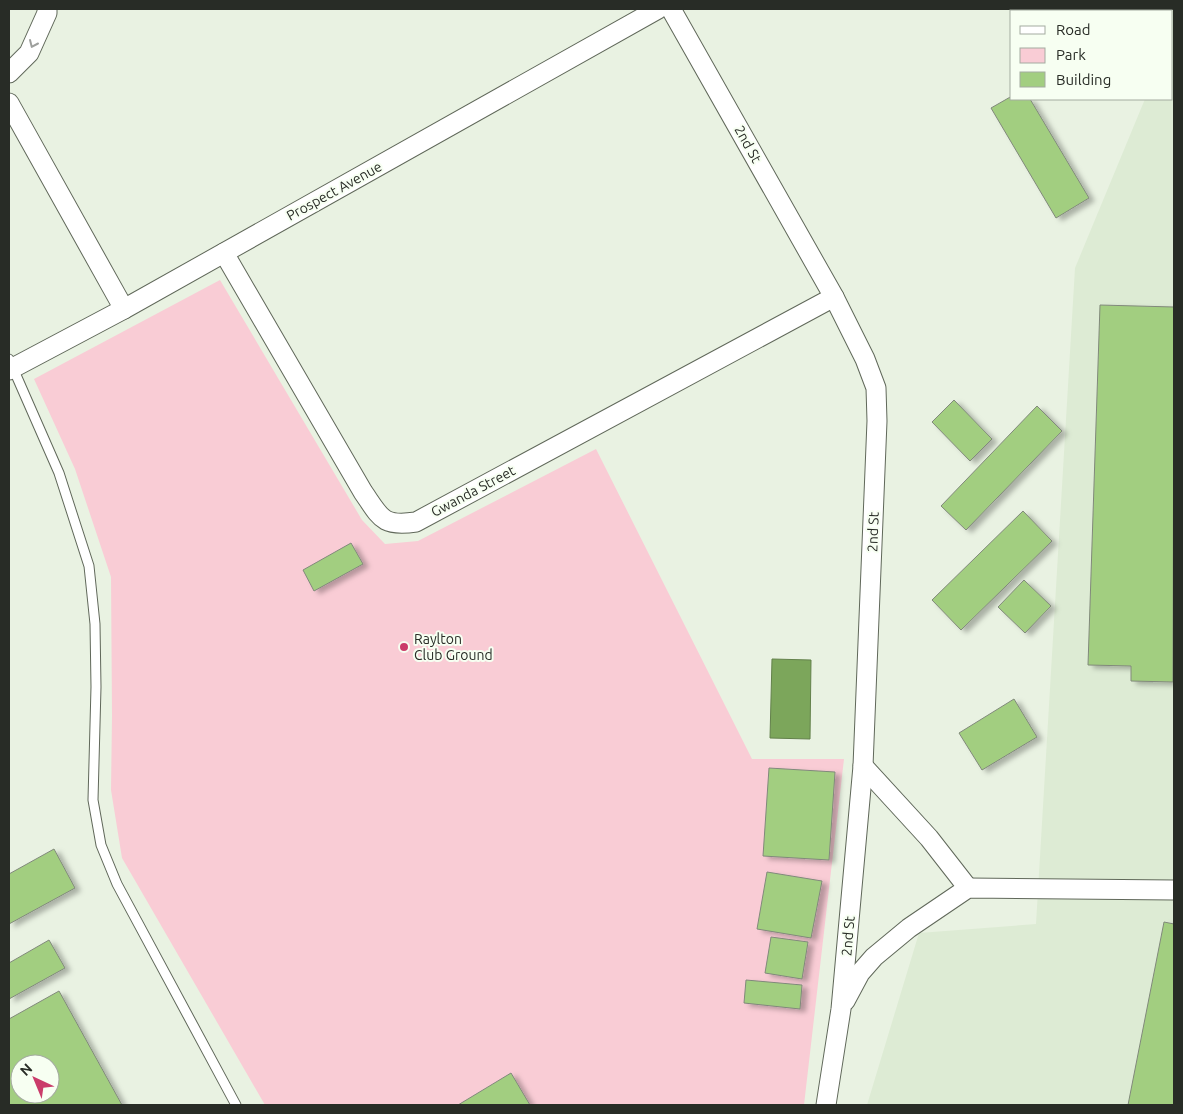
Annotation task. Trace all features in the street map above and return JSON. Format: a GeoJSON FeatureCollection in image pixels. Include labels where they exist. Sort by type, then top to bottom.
{"type":"FeatureCollection","features":[{"type":"Feature","properties":{"kind":"street"},"geometry":{"type":"LineString","coordinates":[[9,73],[29,53],[48,9]]}},
{"type":"Feature","properties":{"kind":"street","name":"Prospect Avenue"},"geometry":{"type":"LineString","coordinates":[[10,366],[124,309],[658,9]]}},
{"type":"Feature","properties":{"kind":"street","name":"2nd St"},"geometry":{"type":"LineString","coordinates":[[671,9],[834,297],[866,360],[876,388],[877,420],[863,766],[841,1009],[826,1105]]}},
{"type":"Feature","properties":{"kind":"street"},"geometry":{"type":"LineString","coordinates":[[9,103],[124,309]]}},
{"type":"Feature","properties":{"kind":"street","name":"Gwanda Street"},"geometry":{"type":"LineString","coordinates":[[224,253],[363,492],[382,518],[397,525],[416,522],[834,297]]}},
{"type":"Feature","properties":{"kind":"street"},"geometry":{"type":"LineString","coordinates":[[863,766],[928,838],[968,888]]}},
{"type":"Feature","properties":{"kind":"street"},"geometry":{"type":"LineString","coordinates":[[841,1009],[860,973],[874,957],[909,928],[968,888],[1174,890]]}},
{"type":"Feature","properties":{"kind":"lane"},"geometry":{"type":"LineString","coordinates":[[10,366],[59,473],[89,566],[96,624],[93,800],[101,845],[117,884],[236,1105]]}},
{"type":"Feature","properties":{"kind":"shaded area"},"geometry":{"type":"Polygon","coordinates":[[[1174,9],[1174,1105],[867,1105],[919,933],[1036,924],[1075,268],[1145,100],[1173,100],[1173,10],[1161,10],[1174,9]]]}},
{"type":"Feature","properties":{"kind":"shaded area"},"geometry":{"type":"Polygon","coordinates":[[[772,659],[811,660],[810,739],[770,738],[772,659]]]}},
{"type":"Feature","properties":{"kind":"green space","name":"Raylton Club Ground"},"geometry":{"type":"Polygon","coordinates":[[[220,280],[362,520],[385,544],[418,541],[596,449],[752,759],[844,759],[804,1105],[265,1105],[122,858],[111,790],[111,577],[75,469],[34,379],[220,280]]]}},
{"type":"Feature","properties":{"kind":"building"},"geometry":{"type":"Polygon","coordinates":[[[1040,9],[1129,9],[1127,10],[1038,10],[1040,9]]]}},
{"type":"Feature","properties":{"kind":"building"},"geometry":{"type":"Polygon","coordinates":[[[1010,97],[1010,100],[1031,100],[1089,198],[1056,218],[991,108],[1010,97]]]}},
{"type":"Feature","properties":{"kind":"building"},"geometry":{"type":"Polygon","coordinates":[[[1100,305],[1174,307],[1173,682],[1131,681],[1131,666],[1088,665],[1100,305]]]}},
{"type":"Feature","properties":{"kind":"building"},"geometry":{"type":"Polygon","coordinates":[[[954,400],[992,439],[970,461],[932,422],[954,400]]]}},
{"type":"Feature","properties":{"kind":"building"},"geometry":{"type":"Polygon","coordinates":[[[1037,406],[1062,431],[966,530],[941,506],[1037,406]]]}},
{"type":"Feature","properties":{"kind":"building"},"geometry":{"type":"Polygon","coordinates":[[[1023,511],[1052,541],[961,630],[932,600],[1023,511]]]}},
{"type":"Feature","properties":{"kind":"building"},"geometry":{"type":"Polygon","coordinates":[[[351,543],[363,564],[314,591],[303,570],[351,543]]]}},
{"type":"Feature","properties":{"kind":"building"},"geometry":{"type":"Polygon","coordinates":[[[1024,580],[1051,606],[1025,633],[998,607],[1024,580]]]}},
{"type":"Feature","properties":{"kind":"building"},"geometry":{"type":"Polygon","coordinates":[[[1014,699],[1037,737],[982,770],[959,733],[1014,699]]]}},
{"type":"Feature","properties":{"kind":"building"},"geometry":{"type":"Polygon","coordinates":[[[769,768],[835,772],[829,860],[763,856],[769,768]]]}},
{"type":"Feature","properties":{"kind":"building"},"geometry":{"type":"Polygon","coordinates":[[[54,849],[75,888],[9,924],[9,874],[54,849]]]}},
{"type":"Feature","properties":{"kind":"building"},"geometry":{"type":"Polygon","coordinates":[[[767,872],[822,881],[811,938],[757,929],[767,872]]]}},
{"type":"Feature","properties":{"kind":"building"},"geometry":{"type":"Polygon","coordinates":[[[1164,922],[1174,924],[1174,1105],[1128,1105],[1164,922]]]}},
{"type":"Feature","properties":{"kind":"building"},"geometry":{"type":"Polygon","coordinates":[[[771,937],[808,942],[802,979],[765,973],[771,937]]]}},
{"type":"Feature","properties":{"kind":"building"},"geometry":{"type":"Polygon","coordinates":[[[49,940],[65,968],[9,999],[9,963],[49,940]]]}},
{"type":"Feature","properties":{"kind":"building"},"geometry":{"type":"Polygon","coordinates":[[[746,980],[802,985],[800,1009],[744,1003],[746,980]]]}},
{"type":"Feature","properties":{"kind":"building"},"geometry":{"type":"Polygon","coordinates":[[[59,991],[122,1105],[9,1105],[9,1019],[59,991]]]}},
{"type":"Feature","properties":{"kind":"building"},"geometry":{"type":"Polygon","coordinates":[[[511,1073],[530,1105],[458,1105],[511,1073]]]}},
{"type":"Feature","properties":{"kind":"place","name":"Raylton Club Ground"},"geometry":{"type":"Point","coordinates":[404,647]}}]}
